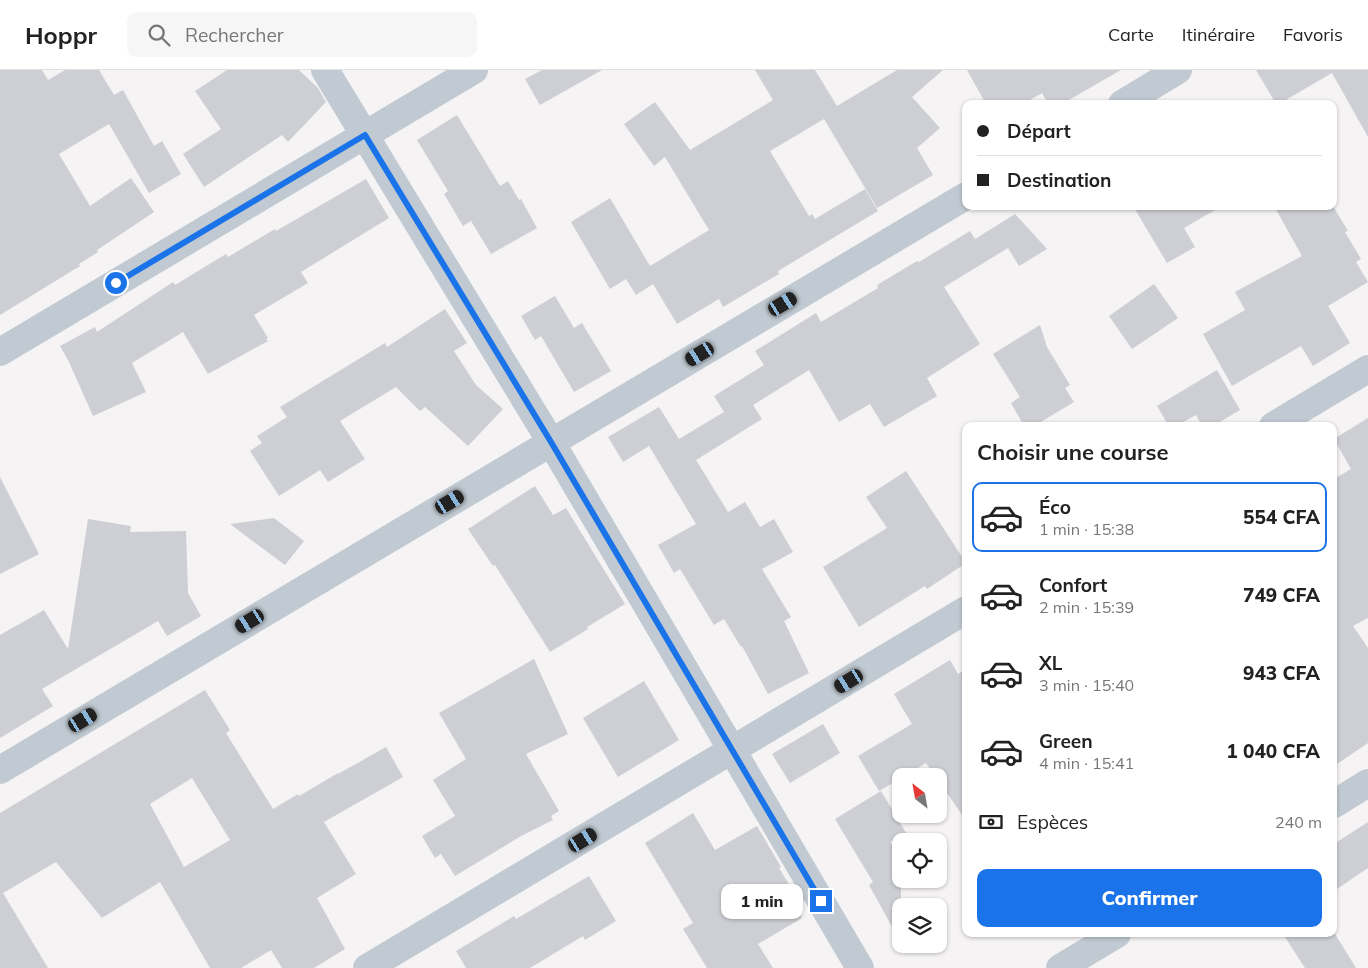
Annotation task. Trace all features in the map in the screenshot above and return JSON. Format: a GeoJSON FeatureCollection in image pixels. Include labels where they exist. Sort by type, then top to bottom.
{"type":"FeatureCollection","features":[{"type":"Feature","properties":{"kind":"street"},"geometry":{"type":"LineString","coordinates":[[325,70],[551,442],[860,968]]}},
{"type":"Feature","properties":{"kind":"street"},"geometry":{"type":"LineString","coordinates":[[0,352],[474,70]]}},
{"type":"Feature","properties":{"kind":"street"},"geometry":{"type":"LineString","coordinates":[[1129,100],[1178,70]]}},
{"type":"Feature","properties":{"kind":"street"},"geometry":{"type":"LineString","coordinates":[[0,770],[962,198]]}},
{"type":"Feature","properties":{"kind":"street"},"geometry":{"type":"LineString","coordinates":[[1280,422],[1368,369]]}},
{"type":"Feature","properties":{"kind":"street"},"geometry":{"type":"LineString","coordinates":[[367,968],[962,612]]}},
{"type":"Feature","properties":{"kind":"street"},"geometry":{"type":"LineString","coordinates":[[1337,802],[1368,783]]}},
{"type":"Feature","properties":{"kind":"street"},"geometry":{"type":"LineString","coordinates":[[1060,968],[1113,937]]}},
{"type":"Feature","properties":{"kind":"building"},"geometry":{"type":"Polygon","coordinates":[[[0,70],[42,70],[48,80],[65,70],[99,70],[114,95],[123,90],[154,146],[162,141],[181,174],[149,193],[109,124],[59,154],[90,206],[131,178],[154,212],[97,250],[98,252],[79,264],[80,266],[0,315],[0,70]]]}},
{"type":"Feature","properties":{"kind":"building"},"geometry":{"type":"Polygon","coordinates":[[[227,70],[299,70],[318,88],[326,102],[288,142],[282,135],[204,187],[183,154],[221,129],[195,91],[227,70]]]}},
{"type":"Feature","properties":{"kind":"building"},"geometry":{"type":"Polygon","coordinates":[[[542,70],[602,70],[540,105],[525,79],[542,70]]]}},
{"type":"Feature","properties":{"kind":"building"},"geometry":{"type":"Polygon","coordinates":[[[755,70],[815,70],[837,106],[897,70],[943,70],[912,97],[940,128],[917,148],[933,175],[877,208],[824,119],[770,151],[809,216],[812,214],[815,219],[865,189],[878,211],[778,271],[779,274],[723,307],[719,299],[677,324],[653,284],[636,295],[626,279],[610,289],[571,222],[610,198],[650,266],[709,230],[665,157],[654,166],[624,124],[655,102],[690,150],[773,100],[755,70]]]}},
{"type":"Feature","properties":{"kind":"building"},"geometry":{"type":"Polygon","coordinates":[[[967,70],[1121,70],[1069,100],[1046,100],[1042,93],[1030,100],[984,100],[967,70]]]}},
{"type":"Feature","properties":{"kind":"building"},"geometry":{"type":"Polygon","coordinates":[[[1256,70],[1368,70],[1368,137],[1332,73],[1286,100],[1274,100],[1256,70]]]}},
{"type":"Feature","properties":{"kind":"building"},"geometry":{"type":"Polygon","coordinates":[[[457,115],[500,186],[508,181],[519,200],[521,199],[537,228],[491,254],[471,221],[463,226],[444,194],[448,191],[417,140],[457,115]]]}},
{"type":"Feature","properties":{"kind":"building"},"geometry":{"type":"Polygon","coordinates":[[[366,179],[389,218],[301,272],[308,283],[254,315],[268,341],[208,374],[183,332],[132,363],[146,392],[93,416],[60,346],[95,327],[97,332],[173,282],[175,285],[226,254],[228,257],[366,179]]]}},
{"type":"Feature","properties":{"kind":"building"},"geometry":{"type":"Polygon","coordinates":[[[1135,210],[1215,210],[1184,228],[1195,247],[1167,263],[1135,210]]]}},
{"type":"Feature","properties":{"kind":"building"},"geometry":{"type":"Polygon","coordinates":[[[1276,210],[1335,210],[1348,231],[1345,232],[1361,259],[1356,262],[1368,282],[1328,306],[1350,343],[1313,366],[1301,346],[1232,386],[1203,334],[1245,310],[1235,292],[1302,256],[1276,210]]]}},
{"type":"Feature","properties":{"kind":"building"},"geometry":{"type":"Polygon","coordinates":[[[1015,214],[1047,249],[1019,266],[1008,248],[944,287],[980,344],[927,378],[937,396],[884,427],[870,404],[839,422],[809,370],[753,405],[762,419],[696,460],[728,512],[745,502],[760,527],[774,519],[793,552],[762,569],[791,617],[784,621],[809,673],[768,694],[742,646],[724,619],[714,625],[680,569],[674,573],[658,545],[696,524],[649,446],[623,462],[608,437],[659,407],[679,439],[724,412],[714,396],[764,365],[755,351],[816,313],[821,322],[878,288],[877,285],[970,231],[975,239],[1015,214]]]}},
{"type":"Feature","properties":{"kind":"building"},"geometry":{"type":"Polygon","coordinates":[[[1154,284],[1178,318],[1132,349],[1109,316],[1154,284]]]}},
{"type":"Feature","properties":{"kind":"building"},"geometry":{"type":"Polygon","coordinates":[[[555,296],[574,328],[582,323],[611,371],[574,392],[541,336],[535,340],[521,316],[555,296]]]}},
{"type":"Feature","properties":{"kind":"building"},"geometry":{"type":"Polygon","coordinates":[[[445,309],[467,343],[454,351],[476,385],[503,409],[468,446],[425,407],[420,411],[396,387],[340,421],[365,459],[328,482],[320,470],[279,496],[250,451],[262,443],[257,436],[287,417],[280,407],[385,343],[387,347],[445,309]]]}},
{"type":"Feature","properties":{"kind":"building"},"geometry":{"type":"Polygon","coordinates":[[[1040,325],[1047,347],[1070,385],[1065,388],[1074,402],[1041,422],[1022,422],[1011,403],[1020,397],[993,354],[1040,325]]]}},
{"type":"Feature","properties":{"kind":"building"},"geometry":{"type":"Polygon","coordinates":[[[1217,370],[1240,410],[1220,422],[1200,422],[1196,415],[1183,422],[1167,422],[1157,406],[1217,370]]]}},
{"type":"Feature","properties":{"kind":"building"},"geometry":{"type":"Polygon","coordinates":[[[1368,418],[1368,618],[1353,626],[1368,648],[1368,743],[1337,764],[1337,477],[1351,469],[1337,444],[1337,437],[1368,418]]]}},
{"type":"Feature","properties":{"kind":"building"},"geometry":{"type":"Polygon","coordinates":[[[906,471],[962,557],[962,566],[927,589],[925,586],[859,627],[823,567],[887,528],[866,497],[906,471]]]}},
{"type":"Feature","properties":{"kind":"building"},"geometry":{"type":"Polygon","coordinates":[[[0,477],[39,554],[0,574],[0,477]]]}},
{"type":"Feature","properties":{"kind":"building"},"geometry":{"type":"Polygon","coordinates":[[[535,486],[553,515],[566,508],[625,604],[550,652],[495,565],[493,566],[468,529],[535,486]]]}},
{"type":"Feature","properties":{"kind":"building"},"geometry":{"type":"Polygon","coordinates":[[[274,518],[304,541],[285,565],[230,524],[274,518]]]}},
{"type":"Feature","properties":{"kind":"building"},"geometry":{"type":"Polygon","coordinates":[[[88,519],[131,526],[130,532],[186,531],[188,593],[201,616],[167,636],[158,621],[42,689],[53,706],[0,738],[0,635],[44,610],[68,649],[88,519]]]}},
{"type":"Feature","properties":{"kind":"building"},"geometry":{"type":"Polygon","coordinates":[[[534,659],[568,734],[526,754],[559,811],[551,816],[553,820],[521,836],[455,876],[441,854],[435,858],[422,836],[455,816],[433,780],[466,759],[439,713],[534,659]]]}},
{"type":"Feature","properties":{"kind":"building"},"geometry":{"type":"Polygon","coordinates":[[[950,660],[958,674],[962,672],[962,815],[948,794],[948,768],[929,768],[926,763],[918,768],[892,768],[892,783],[879,791],[858,756],[912,724],[894,694],[950,660]]]}},
{"type":"Feature","properties":{"kind":"building"},"geometry":{"type":"Polygon","coordinates":[[[644,681],[679,740],[618,777],[583,718],[644,681]]]}},
{"type":"Feature","properties":{"kind":"building"},"geometry":{"type":"Polygon","coordinates":[[[205,690],[230,730],[226,733],[273,809],[386,747],[403,777],[324,822],[356,874],[317,898],[345,949],[314,968],[282,968],[271,950],[241,968],[210,968],[160,882],[102,918],[56,862],[3,893],[48,968],[0,968],[0,813],[205,690]],[[192,778],[150,804],[184,867],[230,840],[192,778]]]}},
{"type":"Feature","properties":{"kind":"building"},"geometry":{"type":"Polygon","coordinates":[[[823,724],[840,753],[790,783],[772,754],[823,724]]]}},
{"type":"Feature","properties":{"kind":"building"},"geometry":{"type":"Polygon","coordinates":[[[881,791],[892,809],[892,823],[900,823],[906,833],[892,833],[892,841],[890,841],[892,845],[892,888],[901,888],[901,898],[892,898],[892,927],[869,885],[873,882],[835,819],[881,791]]]}},
{"type":"Feature","properties":{"kind":"building"},"geometry":{"type":"Polygon","coordinates":[[[693,813],[715,850],[757,826],[796,896],[791,899],[802,918],[758,944],[773,968],[707,968],[683,929],[693,923],[645,843],[693,813]]]}},
{"type":"Feature","properties":{"kind":"building"},"geometry":{"type":"Polygon","coordinates":[[[1368,822],[1368,868],[1337,889],[1337,842],[1368,822]]]}},
{"type":"Feature","properties":{"kind":"building"},"geometry":{"type":"Polygon","coordinates":[[[589,876],[616,921],[585,940],[583,936],[530,968],[466,968],[456,951],[514,916],[516,919],[589,876]]]}},
{"type":"Feature","properties":{"kind":"building"},"geometry":{"type":"Polygon","coordinates":[[[1285,937],[1337,937],[1356,968],[1305,968],[1285,937]]]}},
{"type":"Feature","properties":{"kind":"route"},"geometry":{"type":"LineString","coordinates":[[116,283],[365,135],[551,442],[821,901]]}}]}
